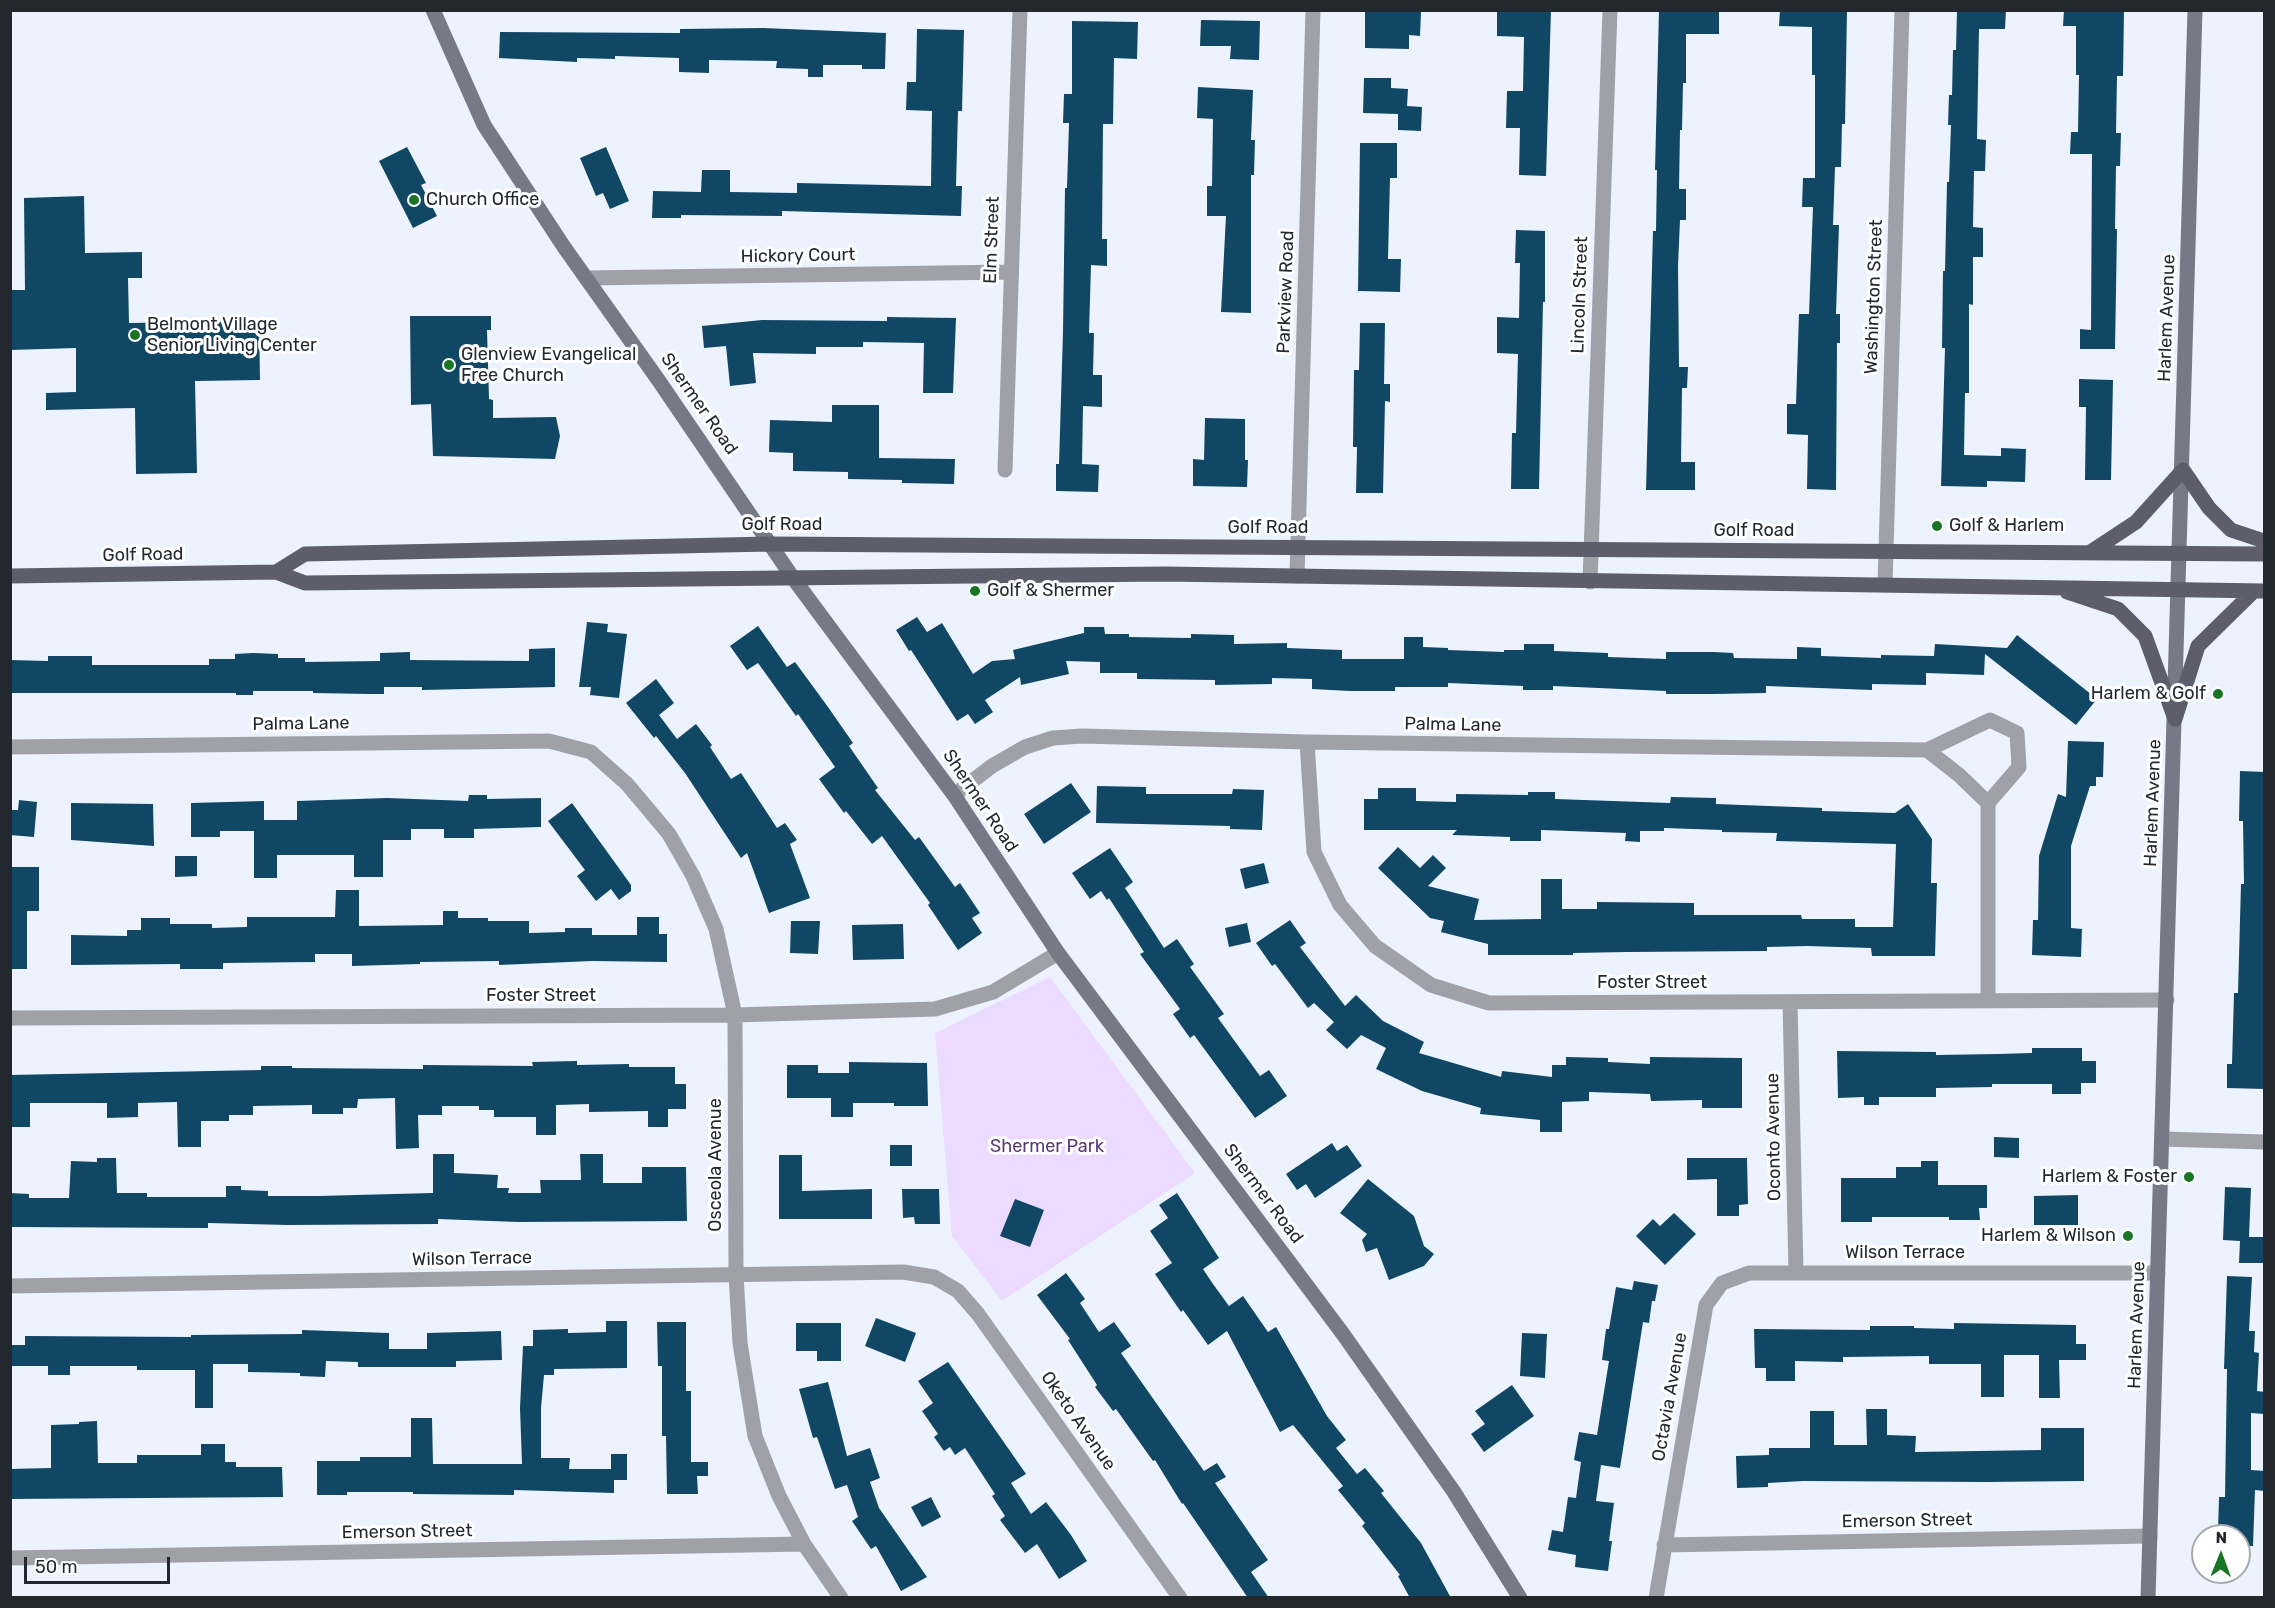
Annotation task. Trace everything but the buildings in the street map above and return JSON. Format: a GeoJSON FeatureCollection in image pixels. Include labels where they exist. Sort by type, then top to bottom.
{"type":"FeatureCollection","features":[{"type":"Feature","properties":{"kind":"main road","name":"Shermer Road"},"geometry":{"type":"LineString","coordinates":[[433,10],[484,125],[586,278],[672,399],[793,578],[954,795],[1058,953],[1343,1334],[1454,1492],[1520,1598]]}},
{"type":"Feature","properties":{"kind":"main road","name":"Harlem Avenue"},"geometry":{"type":"LineString","coordinates":[[2148,1598],[2195,10]]}},
{"type":"Feature","properties":{"kind":"main road"},"geometry":{"type":"LineString","coordinates":[[2089,553],[2136,522],[2183,470],[2209,508],[2231,530],[2265,541]]}},
{"type":"Feature","properties":{"kind":"main road","name":"Golf Road"},"geometry":{"type":"LineString","coordinates":[[276,572],[305,554],[770,544],[2265,554]]}},
{"type":"Feature","properties":{"kind":"main road","name":"Golf Road"},"geometry":{"type":"LineString","coordinates":[[10,576],[276,572],[304,583],[1021,574],[1885,584],[2259,591]]}},
{"type":"Feature","properties":{"kind":"main road"},"geometry":{"type":"LineString","coordinates":[[2053,587],[2118,609],[2145,636],[2175,719]]}},
{"type":"Feature","properties":{"kind":"main road"},"geometry":{"type":"LineString","coordinates":[[2175,719],[2198,646],[2259,591]]}},
{"type":"Feature","properties":{"kind":"street","name":"Elm Street"},"geometry":{"type":"LineString","coordinates":[[1005,470],[1020,10]]}},
{"type":"Feature","properties":{"kind":"street","name":"Parkview Road"},"geometry":{"type":"LineString","coordinates":[[1297,576],[1313,10]]}},
{"type":"Feature","properties":{"kind":"street","name":"Lincoln Street"},"geometry":{"type":"LineString","coordinates":[[1590,582],[1610,10]]}},
{"type":"Feature","properties":{"kind":"street","name":"Washington Street"},"geometry":{"type":"LineString","coordinates":[[1885,584],[1902,10]]}},
{"type":"Feature","properties":{"kind":"street","name":"Hickory Court"},"geometry":{"type":"LineString","coordinates":[[586,278],[1010,272]]}},
{"type":"Feature","properties":{"kind":"street"},"geometry":{"type":"LineString","coordinates":[[1988,803],[1959,775],[1927,750],[1990,720],[2017,733],[2019,767],[1988,803],[1988,1001]]}},
{"type":"Feature","properties":{"kind":"street","name":"Palma Lane"},"geometry":{"type":"LineString","coordinates":[[954,795],[992,766],[1025,747],[1053,738],[1082,736],[1307,742],[1927,750]]}},
{"type":"Feature","properties":{"kind":"street","name":"Palma Lane"},"geometry":{"type":"LineString","coordinates":[[10,747],[549,741],[591,752]]}},
{"type":"Feature","properties":{"kind":"street","name":"Foster Street"},"geometry":{"type":"LineString","coordinates":[[1307,742],[1314,852],[1340,905],[1375,946],[1431,985],[1489,1003],[2167,1000]]}},
{"type":"Feature","properties":{"kind":"street","name":"Osceola Avenue"},"geometry":{"type":"LineString","coordinates":[[591,752],[627,784],[669,834],[693,876],[716,929],[735,1015],[736,1275],[740,1342],[755,1436],[779,1496],[804,1544],[841,1598]]}},
{"type":"Feature","properties":{"kind":"street","name":"Foster Street"},"geometry":{"type":"LineString","coordinates":[[10,1018],[735,1015],[935,1009],[993,992],[1058,953]]}},
{"type":"Feature","properties":{"kind":"street","name":"Oconto Avenue"},"geometry":{"type":"LineString","coordinates":[[1790,1002],[1796,1272]]}},
{"type":"Feature","properties":{"kind":"street"},"geometry":{"type":"LineString","coordinates":[[2162,1139],[2265,1142]]}},
{"type":"Feature","properties":{"kind":"street","name":"Wilson Terrace"},"geometry":{"type":"LineString","coordinates":[[10,1286],[903,1272],[934,1277]]}},
{"type":"Feature","properties":{"kind":"street","name":"Wilson Terrace"},"geometry":{"type":"LineString","coordinates":[[1796,1272],[2158,1273]]}},
{"type":"Feature","properties":{"kind":"street","name":"Octavia Avenue"},"geometry":{"type":"LineString","coordinates":[[1656,1598],[1706,1305],[1722,1284],[1749,1273],[1796,1272]]}},
{"type":"Feature","properties":{"kind":"street","name":"Oketo Avenue"},"geometry":{"type":"LineString","coordinates":[[934,1277],[958,1292],[978,1314],[1180,1598]]}},
{"type":"Feature","properties":{"kind":"street","name":"Emerson Street"},"geometry":{"type":"LineString","coordinates":[[1664,1545],[2150,1536]]}},
{"type":"Feature","properties":{"kind":"street","name":"Emerson Street"},"geometry":{"type":"LineString","coordinates":[[10,1558],[804,1544]]}},
{"type":"Feature","properties":{"kind":"green space","name":"Shermer Park"},"geometry":{"type":"Polygon","coordinates":[[[1050,977],[1195,1173],[1002,1301],[952,1236],[935,1033],[1050,977]]]}},
{"type":"Feature","properties":{"kind":"place","name":"Church Office"},"geometry":{"type":"Point","coordinates":[414,200]}},
{"type":"Feature","properties":{"kind":"place","name":"Belmont Village Senior Living Center"},"geometry":{"type":"Point","coordinates":[135,335]}},
{"type":"Feature","properties":{"kind":"place","name":"Glenview Evangelical Free Church"},"geometry":{"type":"Point","coordinates":[449,365]}},
{"type":"Feature","properties":{"kind":"place","name":"Golf & Harlem"},"geometry":{"type":"Point","coordinates":[1937,526]}},
{"type":"Feature","properties":{"kind":"place","name":"Golf & Shermer"},"geometry":{"type":"Point","coordinates":[975,591]}},
{"type":"Feature","properties":{"kind":"place","name":"Harlem & Golf"},"geometry":{"type":"Point","coordinates":[2218,694]}},
{"type":"Feature","properties":{"kind":"place","name":"Harlem & Foster"},"geometry":{"type":"Point","coordinates":[2189,1177]}},
{"type":"Feature","properties":{"kind":"place","name":"Harlem & Wilson"},"geometry":{"type":"Point","coordinates":[2128,1236]}}]}
